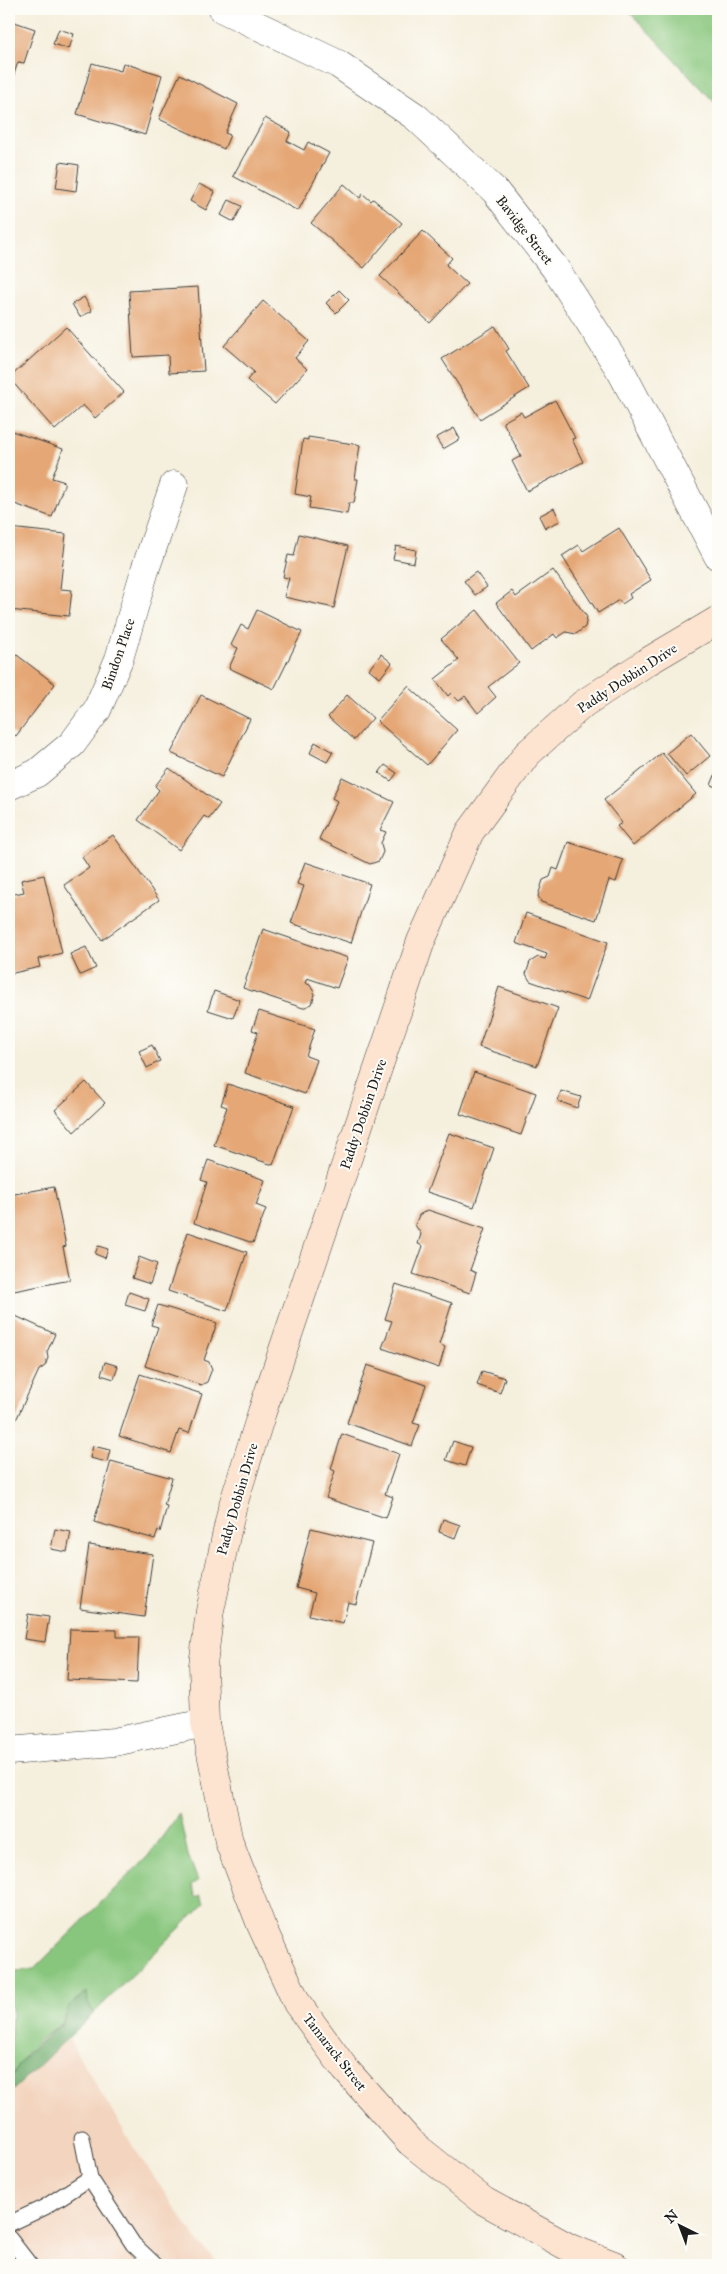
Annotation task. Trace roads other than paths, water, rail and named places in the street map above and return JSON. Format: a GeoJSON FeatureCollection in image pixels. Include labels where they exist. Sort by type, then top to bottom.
{"type":"FeatureCollection","features":[{"type":"Feature","properties":{"kind":"street","name":"Bavidge Street"},"geometry":{"type":"LineString","coordinates":[[223,9],[346,69],[416,118],[495,191],[555,268],[622,373],[718,556]]}},
{"type":"Feature","properties":{"kind":"street","name":"Bindon Place"},"geometry":{"type":"LineString","coordinates":[[9,786],[37,773],[72,744],[97,710],[119,659],[145,570],[174,484]]}},
{"type":"Feature","properties":{"kind":"street","name":"Paddy Dobbin Drive"},"geometry":{"type":"LineString","coordinates":[[205,1723],[204,1665],[209,1620],[218,1566],[232,1508],[420,941],[470,832],[527,754],[583,704],[647,662],[718,620]]}},
{"type":"Feature","properties":{"kind":"street"},"geometry":{"type":"LineString","coordinates":[[9,1751],[114,1742],[205,1723]]}},
{"type":"Feature","properties":{"kind":"street","name":"Tamarack Street"},"geometry":{"type":"LineString","coordinates":[[205,1723],[229,1842],[261,1925],[297,2003],[345,2069],[410,2142],[484,2201],[570,2248],[614,2265]]}},
{"type":"Feature","properties":{"kind":"lane"},"geometry":{"type":"LineString","coordinates":[[82,2138],[90,2178],[133,2244],[155,2265]]}},
{"type":"Feature","properties":{"kind":"lane"},"geometry":{"type":"LineString","coordinates":[[9,2224],[45,2207],[90,2178]]}},
{"type":"Feature","properties":{"kind":"lane"},"geometry":{"type":"LineString","coordinates":[[9,2238],[30,2265]]}}]}
